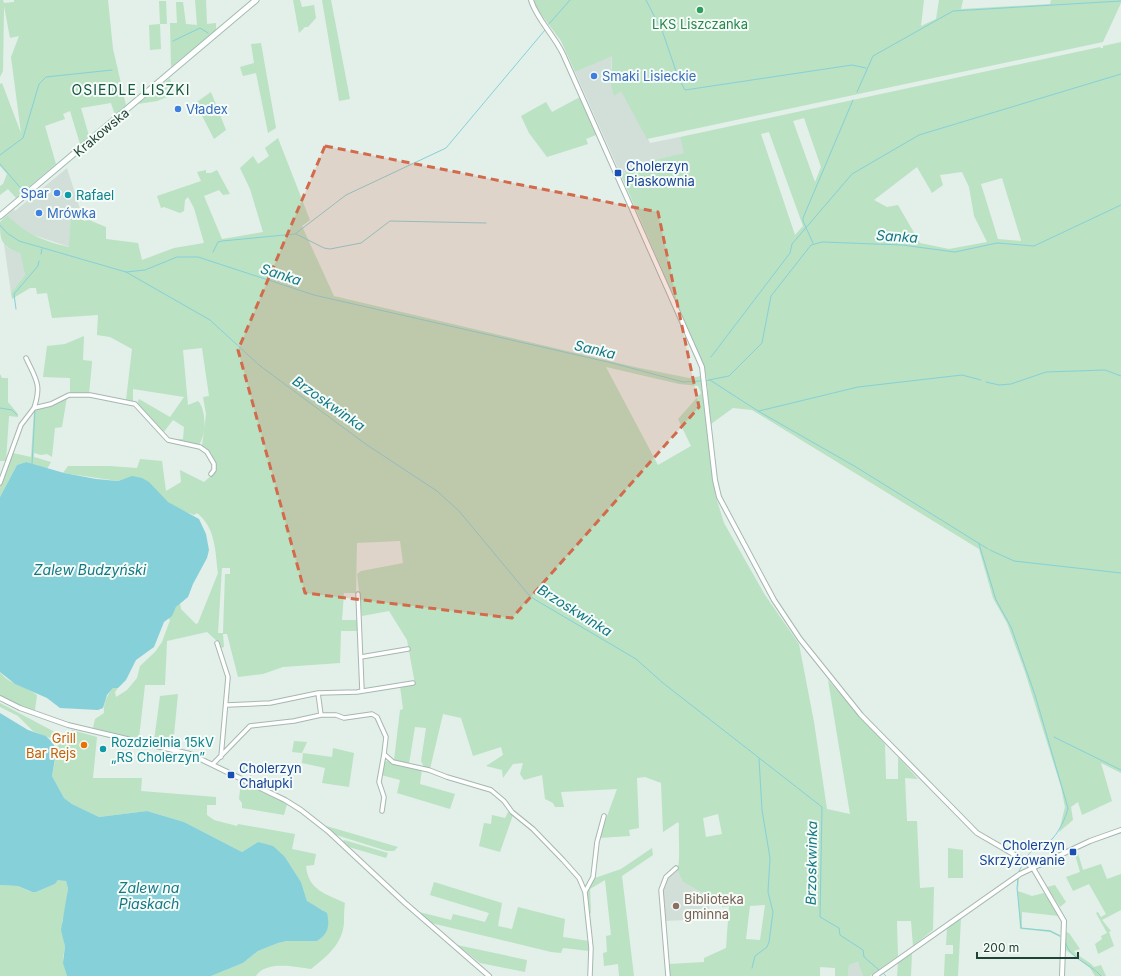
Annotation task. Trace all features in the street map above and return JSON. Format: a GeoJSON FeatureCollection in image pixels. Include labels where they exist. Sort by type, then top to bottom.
{"type":"FeatureCollection","features":[{"type":"Feature","properties":{"kind":"main road","name":"Krakowska"},"geometry":{"type":"LineString","coordinates":[[0,216],[256,0]]}},
{"type":"Feature","properties":{"kind":"street"},"geometry":{"type":"LineString","coordinates":[[531,0],[536,13],[557,42],[699,360],[703,376],[715,480],[722,505],[774,600],[800,639],[861,715],[977,833],[1032,867],[1062,915],[1064,921],[1062,976]]}},
{"type":"Feature","properties":{"kind":"street"},"geometry":{"type":"LineString","coordinates":[[0,483],[21,425],[34,408],[39,392],[38,383],[26,358]]}},
{"type":"Feature","properties":{"kind":"street"},"geometry":{"type":"LineString","coordinates":[[34,408],[50,404],[69,395],[90,396],[135,404],[168,440],[200,447],[207,452],[214,464],[214,470],[211,474]]}},
{"type":"Feature","properties":{"kind":"street"},"geometry":{"type":"LineString","coordinates":[[358,594],[362,691]]}},
{"type":"Feature","properties":{"kind":"street"},"geometry":{"type":"LineString","coordinates":[[217,643],[228,677],[227,705],[221,757]]}},
{"type":"Feature","properties":{"kind":"street"},"geometry":{"type":"LineString","coordinates":[[361,657],[408,649]]}},
{"type":"Feature","properties":{"kind":"street"},"geometry":{"type":"LineString","coordinates":[[227,705],[270,703],[318,693],[346,693],[413,683]]}},
{"type":"Feature","properties":{"kind":"street"},"geometry":{"type":"LineString","coordinates":[[318,693],[321,715]]}},
{"type":"Feature","properties":{"kind":"street"},"geometry":{"type":"LineString","coordinates":[[0,698],[27,711],[68,725],[162,746],[190,754],[278,796],[301,810],[328,832],[405,903],[489,976]]}},
{"type":"Feature","properties":{"kind":"street"},"geometry":{"type":"LineString","coordinates":[[213,764],[250,726],[294,721],[321,715],[336,715],[347,718],[372,714],[377,716],[386,737],[379,782],[384,797],[382,811]]}},
{"type":"Feature","properties":{"kind":"street"},"geometry":{"type":"LineString","coordinates":[[384,754],[393,762],[428,770],[491,790],[504,800],[512,812],[535,830],[563,860],[579,878],[585,892],[591,948],[590,976]]}},
{"type":"Feature","properties":{"kind":"street"},"geometry":{"type":"LineString","coordinates":[[585,892],[593,877],[598,835],[604,816]]}},
{"type":"Feature","properties":{"kind":"street"},"geometry":{"type":"LineString","coordinates":[[876,975],[1032,867],[1090,841],[1121,830]]}},
{"type":"Feature","properties":{"kind":"street"},"geometry":{"type":"LineString","coordinates":[[668,976],[661,890],[662,884],[666,877],[676,868]]}},
{"type":"Feature","properties":{"kind":"highlighted area"},"geometry":{"type":"Polygon","coordinates":[[[325,146],[658,212],[699,407],[512,618],[305,593],[238,350],[325,146]]]}},
{"type":"Feature","properties":{"kind":"shaded area"},"geometry":{"type":"Polygon","coordinates":[[[612,55],[611,66],[614,96],[621,90],[650,143],[680,137],[685,153],[658,159],[621,175],[575,72],[612,55]]]}},
{"type":"Feature","properties":{"kind":"shaded area"},"geometry":{"type":"Polygon","coordinates":[[[67,168],[81,212],[71,215],[70,247],[33,235],[21,229],[7,215],[14,209],[15,211],[67,168]]]}},
{"type":"Feature","properties":{"kind":"shaded area"},"geometry":{"type":"Polygon","coordinates":[[[4,244],[8,248],[20,253],[25,275],[11,293],[4,244]]]}},
{"type":"Feature","properties":{"kind":"shaded area"},"geometry":{"type":"Polygon","coordinates":[[[677,870],[683,882],[708,896],[710,902],[708,919],[665,921],[662,889],[664,882],[677,870]]]}},
{"type":"Feature","properties":{"kind":"shaded area"},"geometry":{"type":"Polygon","coordinates":[[[859,962],[863,976],[848,976],[849,965],[859,962]]]}},
{"type":"Feature","properties":{"kind":"green space"},"geometry":{"type":"Polygon","coordinates":[[[0,0],[3,0],[4,3],[14,2],[14,0],[108,0],[113,49],[126,105],[115,115],[111,103],[81,108],[89,136],[80,144],[70,111],[63,114],[65,119],[45,126],[56,164],[16,198],[8,189],[0,195],[0,186],[3,184],[7,174],[0,166],[0,84],[2,83],[21,133],[11,57],[19,36],[10,38],[4,6],[3,71],[0,77],[0,0]]]}},
{"type":"Feature","properties":{"kind":"green space"},"geometry":{"type":"Polygon","coordinates":[[[195,0],[206,0],[207,24],[216,23],[216,30],[171,67],[170,23],[177,23],[176,2],[183,2],[186,24],[197,25],[195,0]]]}},
{"type":"Feature","properties":{"kind":"green space"},"geometry":{"type":"Polygon","coordinates":[[[293,0],[300,0],[302,7],[314,5],[316,18],[308,27],[305,27],[299,33],[293,0]]]}},
{"type":"Feature","properties":{"kind":"green space"},"geometry":{"type":"Polygon","coordinates":[[[322,0],[331,0],[350,99],[339,101],[322,0]]]}},
{"type":"Feature","properties":{"kind":"green space"},"geometry":{"type":"Polygon","coordinates":[[[533,0],[924,0],[921,26],[936,19],[939,0],[963,0],[961,9],[1050,4],[1051,0],[1121,0],[1121,3],[1103,42],[647,139],[621,91],[614,96],[611,85],[612,56],[575,72],[561,41],[535,6],[533,0]]]}},
{"type":"Feature","properties":{"kind":"green space"},"geometry":{"type":"Polygon","coordinates":[[[159,1],[166,1],[167,24],[160,24],[159,1]]]}},
{"type":"Feature","properties":{"kind":"green space"},"geometry":{"type":"Polygon","coordinates":[[[160,24],[161,49],[150,50],[149,25],[160,24]]]}},
{"type":"Feature","properties":{"kind":"green space"},"geometry":{"type":"Polygon","coordinates":[[[1121,42],[1121,773],[1101,763],[1112,801],[1082,815],[1078,802],[1071,807],[1073,820],[1059,832],[1065,807],[1061,787],[1025,672],[1007,623],[993,598],[979,549],[752,410],[733,408],[711,424],[706,374],[701,359],[621,175],[658,159],[684,153],[680,137],[1100,47],[1103,48],[1103,46],[1121,42]],[[804,118],[793,121],[815,182],[821,167],[804,118]],[[769,132],[761,134],[795,235],[803,226],[769,132]],[[917,167],[874,200],[887,207],[898,205],[920,243],[949,249],[987,242],[974,216],[969,187],[962,172],[940,175],[943,185],[932,193],[917,167]],[[1002,178],[981,184],[998,239],[1021,241],[1002,178]]]}},
{"type":"Feature","properties":{"kind":"green space"},"geometry":{"type":"Polygon","coordinates":[[[261,43],[276,128],[268,133],[256,73],[243,76],[240,67],[254,63],[251,44],[261,43]]]}},
{"type":"Feature","properties":{"kind":"green space"},"geometry":{"type":"Polygon","coordinates":[[[170,78],[172,88],[165,90],[167,97],[157,101],[138,104],[170,78]]]}},
{"type":"Feature","properties":{"kind":"green space"},"geometry":{"type":"Polygon","coordinates":[[[211,92],[226,130],[214,139],[199,110],[194,104],[211,92]]]}},
{"type":"Feature","properties":{"kind":"green space"},"geometry":{"type":"Polygon","coordinates":[[[580,97],[596,135],[586,139],[588,144],[547,157],[529,133],[521,116],[546,102],[552,112],[580,97]]]}},
{"type":"Feature","properties":{"kind":"green space"},"geometry":{"type":"Polygon","coordinates":[[[278,138],[310,220],[302,226],[334,296],[635,367],[689,378],[701,376],[716,497],[724,523],[765,595],[799,644],[814,722],[827,809],[850,814],[828,680],[885,744],[886,779],[898,779],[898,757],[918,779],[905,778],[907,821],[917,821],[920,888],[934,887],[933,930],[913,946],[911,921],[897,921],[898,956],[870,976],[863,976],[858,962],[849,965],[848,976],[835,976],[835,968],[820,967],[820,976],[670,976],[669,964],[704,962],[704,958],[726,948],[729,906],[722,907],[723,897],[710,902],[708,896],[683,882],[677,870],[679,855],[678,822],[663,832],[661,783],[645,777],[637,778],[639,828],[629,830],[630,836],[599,838],[617,789],[561,792],[564,807],[555,807],[553,803],[545,799],[542,775],[524,780],[520,774],[523,763],[513,764],[503,778],[502,770],[486,766],[503,755],[501,747],[473,756],[461,718],[443,714],[430,769],[424,767],[421,761],[426,728],[415,727],[409,764],[394,760],[400,710],[403,709],[400,686],[415,684],[407,640],[389,611],[362,616],[357,574],[361,571],[403,563],[400,541],[357,543],[356,593],[344,593],[342,620],[357,620],[357,631],[341,631],[340,663],[283,667],[263,674],[238,677],[227,634],[223,634],[224,647],[221,648],[217,641],[207,632],[167,641],[165,685],[145,685],[139,738],[93,728],[95,719],[104,713],[106,700],[113,688],[118,688],[115,692],[116,697],[127,690],[137,678],[140,666],[155,652],[162,642],[170,620],[168,618],[180,603],[181,609],[196,624],[198,623],[218,573],[216,556],[214,540],[203,519],[197,513],[194,515],[171,504],[142,479],[135,477],[118,481],[63,473],[68,466],[137,468],[140,459],[162,461],[166,491],[181,482],[180,470],[204,482],[212,475],[216,467],[211,453],[202,446],[204,430],[201,442],[198,446],[174,441],[174,439],[183,439],[184,427],[173,420],[163,433],[137,404],[139,399],[170,417],[184,397],[133,389],[133,401],[126,400],[132,349],[110,337],[97,335],[98,315],[52,318],[47,293],[37,294],[36,288],[30,288],[12,299],[11,293],[25,275],[20,253],[5,245],[1,238],[0,222],[7,215],[14,222],[35,236],[69,247],[71,215],[81,212],[84,221],[89,220],[106,227],[106,239],[138,243],[142,260],[174,248],[204,243],[194,208],[188,197],[185,200],[184,211],[180,213],[164,207],[161,208],[157,196],[201,181],[197,172],[206,170],[206,173],[211,173],[217,170],[230,194],[223,195],[219,190],[204,196],[222,239],[263,232],[250,189],[240,168],[253,156],[258,164],[269,156],[265,148],[278,138]],[[202,348],[183,350],[188,405],[198,401],[203,411],[204,430],[206,414],[203,397],[209,396],[202,348]],[[606,367],[658,465],[691,446],[678,419],[701,393],[698,386],[679,384],[606,367]],[[222,568],[218,633],[223,633],[225,574],[230,574],[230,568],[222,568]],[[718,814],[703,818],[706,837],[722,834],[718,814]],[[765,905],[750,906],[746,939],[760,940],[765,905]]]}},
{"type":"Feature","properties":{"kind":"green space"},"geometry":{"type":"Polygon","coordinates":[[[84,336],[83,360],[92,361],[89,394],[70,394],[70,378],[43,377],[47,346],[65,344],[84,336]]]}},
{"type":"Feature","properties":{"kind":"green space"},"geometry":{"type":"Polygon","coordinates":[[[0,374],[2,378],[8,378],[8,402],[18,414],[18,417],[9,416],[6,461],[0,461],[0,374]]]}},
{"type":"Feature","properties":{"kind":"green space"},"geometry":{"type":"Polygon","coordinates":[[[67,397],[62,427],[55,428],[52,457],[47,454],[41,455],[34,453],[34,457],[51,462],[47,469],[26,462],[17,465],[0,497],[0,485],[13,453],[31,457],[34,410],[53,405],[67,397]]]}},
{"type":"Feature","properties":{"kind":"green space"},"geometry":{"type":"Polygon","coordinates":[[[0,672],[8,680],[37,695],[35,710],[25,708],[0,696],[0,672]]]}},
{"type":"Feature","properties":{"kind":"green space"},"geometry":{"type":"Polygon","coordinates":[[[178,694],[173,745],[154,741],[160,696],[178,694]]]}},
{"type":"Feature","properties":{"kind":"green space"},"geometry":{"type":"Polygon","coordinates":[[[0,703],[68,739],[71,739],[72,730],[97,737],[93,778],[142,778],[141,791],[216,797],[216,805],[207,805],[207,815],[214,820],[237,826],[238,824],[295,834],[292,849],[316,854],[314,865],[306,866],[310,881],[325,894],[345,903],[343,930],[341,937],[333,949],[311,969],[289,966],[274,966],[261,971],[256,976],[211,976],[243,963],[258,951],[278,943],[287,941],[317,941],[324,935],[327,923],[323,910],[313,906],[307,901],[301,882],[285,857],[258,842],[242,852],[184,822],[147,811],[99,817],[72,804],[64,798],[52,776],[58,746],[55,740],[33,731],[18,716],[0,707],[0,703]]]}},
{"type":"Feature","properties":{"kind":"green space"},"geometry":{"type":"Polygon","coordinates":[[[294,741],[307,742],[302,753],[292,752],[294,741]]]}},
{"type":"Feature","properties":{"kind":"green space"},"geometry":{"type":"Polygon","coordinates":[[[333,748],[354,753],[349,787],[322,783],[325,768],[302,763],[303,753],[332,757],[333,748]]]}},
{"type":"Feature","properties":{"kind":"green space"},"geometry":{"type":"Polygon","coordinates":[[[387,761],[422,769],[420,784],[455,794],[450,809],[397,793],[400,780],[381,775],[384,762],[387,761]]]}},
{"type":"Feature","properties":{"kind":"green space"},"geometry":{"type":"Polygon","coordinates":[[[242,763],[253,763],[256,766],[251,776],[246,773],[242,774],[242,763]]]}},
{"type":"Feature","properties":{"kind":"green space"},"geometry":{"type":"Polygon","coordinates":[[[241,782],[287,804],[284,815],[242,808],[242,803],[239,799],[241,782]]]}},
{"type":"Feature","properties":{"kind":"green space"},"geometry":{"type":"Polygon","coordinates":[[[508,812],[513,815],[500,852],[479,846],[484,823],[491,824],[492,815],[505,818],[508,812]]]}},
{"type":"Feature","properties":{"kind":"green space"},"geometry":{"type":"Polygon","coordinates":[[[323,825],[398,847],[394,851],[387,851],[333,834],[323,825]]]}},
{"type":"Feature","properties":{"kind":"green space"},"geometry":{"type":"Polygon","coordinates":[[[344,840],[388,853],[386,858],[349,847],[343,841],[344,840]]]}},
{"type":"Feature","properties":{"kind":"green space"},"geometry":{"type":"Polygon","coordinates":[[[652,848],[653,855],[622,876],[634,976],[619,976],[618,964],[604,966],[603,953],[607,952],[606,936],[611,935],[605,880],[590,889],[591,913],[587,893],[595,878],[621,869],[652,848]]]}},
{"type":"Feature","properties":{"kind":"green space"},"geometry":{"type":"Polygon","coordinates":[[[948,848],[963,850],[963,878],[948,878],[948,848]]]}},
{"type":"Feature","properties":{"kind":"green space"},"geometry":{"type":"Polygon","coordinates":[[[1077,850],[1083,870],[1101,864],[1107,879],[1121,874],[1121,910],[1102,920],[1111,931],[1109,932],[1114,946],[1098,954],[1095,944],[1102,939],[1101,936],[1107,933],[1096,913],[1098,912],[1101,917],[1106,914],[1089,884],[1073,891],[1066,877],[1080,872],[1074,851],[1077,850]]]}},
{"type":"Feature","properties":{"kind":"green space"},"geometry":{"type":"Polygon","coordinates":[[[1019,877],[1018,891],[1032,896],[1044,893],[1059,916],[1022,912],[1022,928],[1050,930],[1060,935],[1060,937],[1050,932],[1020,929],[1017,878],[1019,877]]]}},
{"type":"Feature","properties":{"kind":"green space"},"geometry":{"type":"Polygon","coordinates":[[[63,879],[66,881],[68,889],[65,912],[62,921],[65,946],[63,958],[67,976],[0,976],[0,885],[18,886],[31,892],[36,892],[55,884],[58,880],[63,879]]]}},
{"type":"Feature","properties":{"kind":"green space"},"geometry":{"type":"Polygon","coordinates":[[[434,882],[502,903],[498,926],[512,929],[518,907],[565,919],[563,937],[589,941],[589,951],[563,948],[561,953],[551,952],[431,923],[419,912],[451,920],[453,914],[485,922],[489,913],[430,895],[434,882]]]}},
{"type":"Feature","properties":{"kind":"green space"},"geometry":{"type":"Polygon","coordinates":[[[1055,885],[1066,902],[1060,907],[1047,887],[1055,885]]]}},
{"type":"Feature","properties":{"kind":"green space"},"geometry":{"type":"Polygon","coordinates":[[[961,918],[958,976],[944,976],[945,954],[953,954],[953,945],[946,945],[947,928],[961,918]]]}},
{"type":"Feature","properties":{"kind":"green space"},"geometry":{"type":"Polygon","coordinates":[[[1066,932],[1069,933],[1080,949],[1074,951],[1094,967],[1101,965],[1106,976],[1095,976],[1090,968],[1063,948],[1066,932]]]}},
{"type":"Feature","properties":{"kind":"green space"},"geometry":{"type":"Polygon","coordinates":[[[457,945],[527,960],[525,972],[480,963],[457,945]]]}},
{"type":"Feature","properties":{"kind":"green space"},"geometry":{"type":"Polygon","coordinates":[[[912,953],[911,976],[897,976],[898,963],[912,953]]]}},
{"type":"Feature","properties":{"kind":"water","name":"Zalew Budzyński"},"geometry":{"type":"Polygon","coordinates":[[[26,462],[64,473],[96,479],[118,481],[132,476],[142,478],[149,482],[168,502],[199,519],[206,534],[209,550],[207,558],[188,597],[176,607],[172,616],[164,622],[154,647],[136,660],[126,680],[118,688],[113,688],[107,695],[103,708],[98,710],[60,708],[47,698],[15,684],[0,672],[0,497],[17,465],[26,462]]]}},
{"type":"Feature","properties":{"kind":"water","name":"Zalew na Piaskach"},"geometry":{"type":"Polygon","coordinates":[[[0,713],[28,730],[46,736],[52,742],[56,753],[52,776],[64,798],[72,804],[99,817],[147,811],[184,822],[242,852],[258,842],[273,846],[285,857],[301,882],[307,901],[327,913],[328,926],[324,936],[317,941],[287,941],[278,943],[258,951],[243,963],[211,976],[67,976],[63,963],[65,946],[61,930],[68,889],[66,881],[58,880],[55,884],[36,892],[32,892],[18,886],[0,885],[0,713]]]}},
{"type":"Feature","properties":{"kind":"waterway"},"geometry":{"type":"LineString","coordinates":[[549,24],[570,0]]}},
{"type":"Feature","properties":{"kind":"waterway"},"geometry":{"type":"LineString","coordinates":[[646,0],[663,33],[678,77],[685,90],[852,65],[866,68]]}},
{"type":"Feature","properties":{"kind":"waterway"},"geometry":{"type":"LineString","coordinates":[[857,92],[873,56],[953,11],[1121,1]]}},
{"type":"Feature","properties":{"kind":"waterway"},"geometry":{"type":"LineString","coordinates":[[173,41],[200,28],[208,33]]}},
{"type":"Feature","properties":{"kind":"waterway"},"geometry":{"type":"LineString","coordinates":[[213,252],[218,242],[222,241],[295,234],[346,195],[446,148],[545,30]]}},
{"type":"Feature","properties":{"kind":"waterway"},"geometry":{"type":"LineString","coordinates":[[0,155],[23,138],[39,84],[46,77],[112,70]]}},
{"type":"Feature","properties":{"kind":"waterway"},"geometry":{"type":"LineString","coordinates":[[711,357],[790,253],[792,244],[852,174],[919,135],[1121,74]]}},
{"type":"Feature","properties":{"kind":"waterway"},"geometry":{"type":"LineString","coordinates":[[813,243],[803,218],[853,100]]}},
{"type":"Feature","properties":{"kind":"waterway"},"geometry":{"type":"LineString","coordinates":[[0,164],[24,192]]}},
{"type":"Feature","properties":{"kind":"waterway","name":"Sanka"},"geometry":{"type":"LineString","coordinates":[[704,381],[729,376],[762,343],[771,296],[811,245],[822,242],[902,245],[955,252],[997,243],[1034,246],[1121,205]]}},
{"type":"Feature","properties":{"kind":"waterway"},"geometry":{"type":"LineString","coordinates":[[296,234],[324,248],[330,249],[361,243],[390,221],[486,223]]}},
{"type":"Feature","properties":{"kind":"waterway","name":"Sanka"},"geometry":{"type":"LineString","coordinates":[[0,225],[7,233],[19,241],[126,272],[145,270],[177,257],[198,257],[314,295],[612,363],[683,382],[701,381]]}},
{"type":"Feature","properties":{"kind":"waterway","name":"Sanka"},"geometry":{"type":"LineString","coordinates":[[41,254],[42,249]]}},
{"type":"Feature","properties":{"kind":"waterway"},"geometry":{"type":"LineString","coordinates":[[16,309],[14,294],[38,266],[39,261]]}},
{"type":"Feature","properties":{"kind":"waterway","name":"Brzoskwinka"},"geometry":{"type":"LineString","coordinates":[[126,272],[210,320],[259,365],[367,445],[437,491],[459,511],[528,594],[534,599],[636,659],[663,683],[822,807],[820,917],[839,928],[840,935],[863,950],[864,957],[879,970]]}},
{"type":"Feature","properties":{"kind":"waterway"},"geometry":{"type":"LineString","coordinates":[[986,382],[999,385],[1011,384],[1046,372],[1105,370],[1121,376]]}},
{"type":"Feature","properties":{"kind":"waterway"},"geometry":{"type":"LineString","coordinates":[[759,411],[858,387],[962,375],[981,380]]}},
{"type":"Feature","properties":{"kind":"waterway"},"geometry":{"type":"LineString","coordinates":[[710,380],[758,411],[856,467],[988,549]]}},
{"type":"Feature","properties":{"kind":"waterway"},"geometry":{"type":"LineString","coordinates":[[0,408],[12,410],[17,415]]}},
{"type":"Feature","properties":{"kind":"waterway"},"geometry":{"type":"LineString","coordinates":[[32,464],[35,410]]}},
{"type":"Feature","properties":{"kind":"waterway"},"geometry":{"type":"LineString","coordinates":[[979,544],[996,600],[1011,627],[1035,695],[1068,808],[1061,826],[1053,838],[1046,844],[1031,852],[1025,860]]}},
{"type":"Feature","properties":{"kind":"waterway"},"geometry":{"type":"LineString","coordinates":[[990,550],[1014,561],[1121,573]]}},
{"type":"Feature","properties":{"kind":"waterway"},"geometry":{"type":"LineString","coordinates":[[1054,737],[1121,770]]}},
{"type":"Feature","properties":{"kind":"waterway"},"geometry":{"type":"LineString","coordinates":[[752,968],[755,956],[767,947],[769,942],[773,912],[768,892],[770,858],[762,810],[759,759]]}},
{"type":"Feature","properties":{"kind":"waterway"},"geometry":{"type":"LineString","coordinates":[[1019,871],[1023,864]]}},
{"type":"Feature","properties":{"kind":"waterway"},"geometry":{"type":"LineString","coordinates":[[1018,878],[1017,888],[1021,928],[1050,931],[1060,936]]}},
{"type":"Feature","properties":{"kind":"waterway"},"geometry":{"type":"LineString","coordinates":[[1065,938],[1066,945],[1073,955],[1101,976]]}},
{"type":"Feature","properties":{"kind":"waterway","name":"Brzoskwinka"},"geometry":{"type":"LineString","coordinates":[[882,972],[886,976]]}},
{"type":"Feature","properties":{"kind":"place","name":"LKS Liszczanka"},"geometry":{"type":"Point","coordinates":[700,10]}},
{"type":"Feature","properties":{"kind":"place","name":"Smaki Lisieckie"},"geometry":{"type":"Point","coordinates":[594,76]}},
{"type":"Feature","properties":{"kind":"place","name":"Vładex"},"geometry":{"type":"Point","coordinates":[178,109]}},
{"type":"Feature","properties":{"kind":"place","name":"Cholerzyn Piaskownia"},"geometry":{"type":"Point","coordinates":[618,173]}},
{"type":"Feature","properties":{"kind":"place","name":"Spar"},"geometry":{"type":"Point","coordinates":[57,193]}},
{"type":"Feature","properties":{"kind":"place","name":"Rafael"},"geometry":{"type":"Point","coordinates":[68,195]}},
{"type":"Feature","properties":{"kind":"place","name":"Mrówka"},"geometry":{"type":"Point","coordinates":[39,213]}},
{"type":"Feature","properties":{"kind":"place","name":"Grill Bar Rejs"},"geometry":{"type":"Point","coordinates":[84,745]}},
{"type":"Feature","properties":{"kind":"place","name":"Rozdzielnia 15kV „RS Cholerzyn”"},"geometry":{"type":"Point","coordinates":[103,749]}},
{"type":"Feature","properties":{"kind":"place","name":"Cholerzyn Chałupki"},"geometry":{"type":"Point","coordinates":[231,775]}},
{"type":"Feature","properties":{"kind":"place","name":"Cholerzyn Skrzyżowanie"},"geometry":{"type":"Point","coordinates":[1073,852]}},
{"type":"Feature","properties":{"kind":"place","name":"Biblioteka gminna"},"geometry":{"type":"Point","coordinates":[676,906]}},
{"type":"Feature","properties":{"kind":"district","name":"OSIEDLE LISZKI"},"geometry":{"type":"Point","coordinates":[131,89]}}]}
